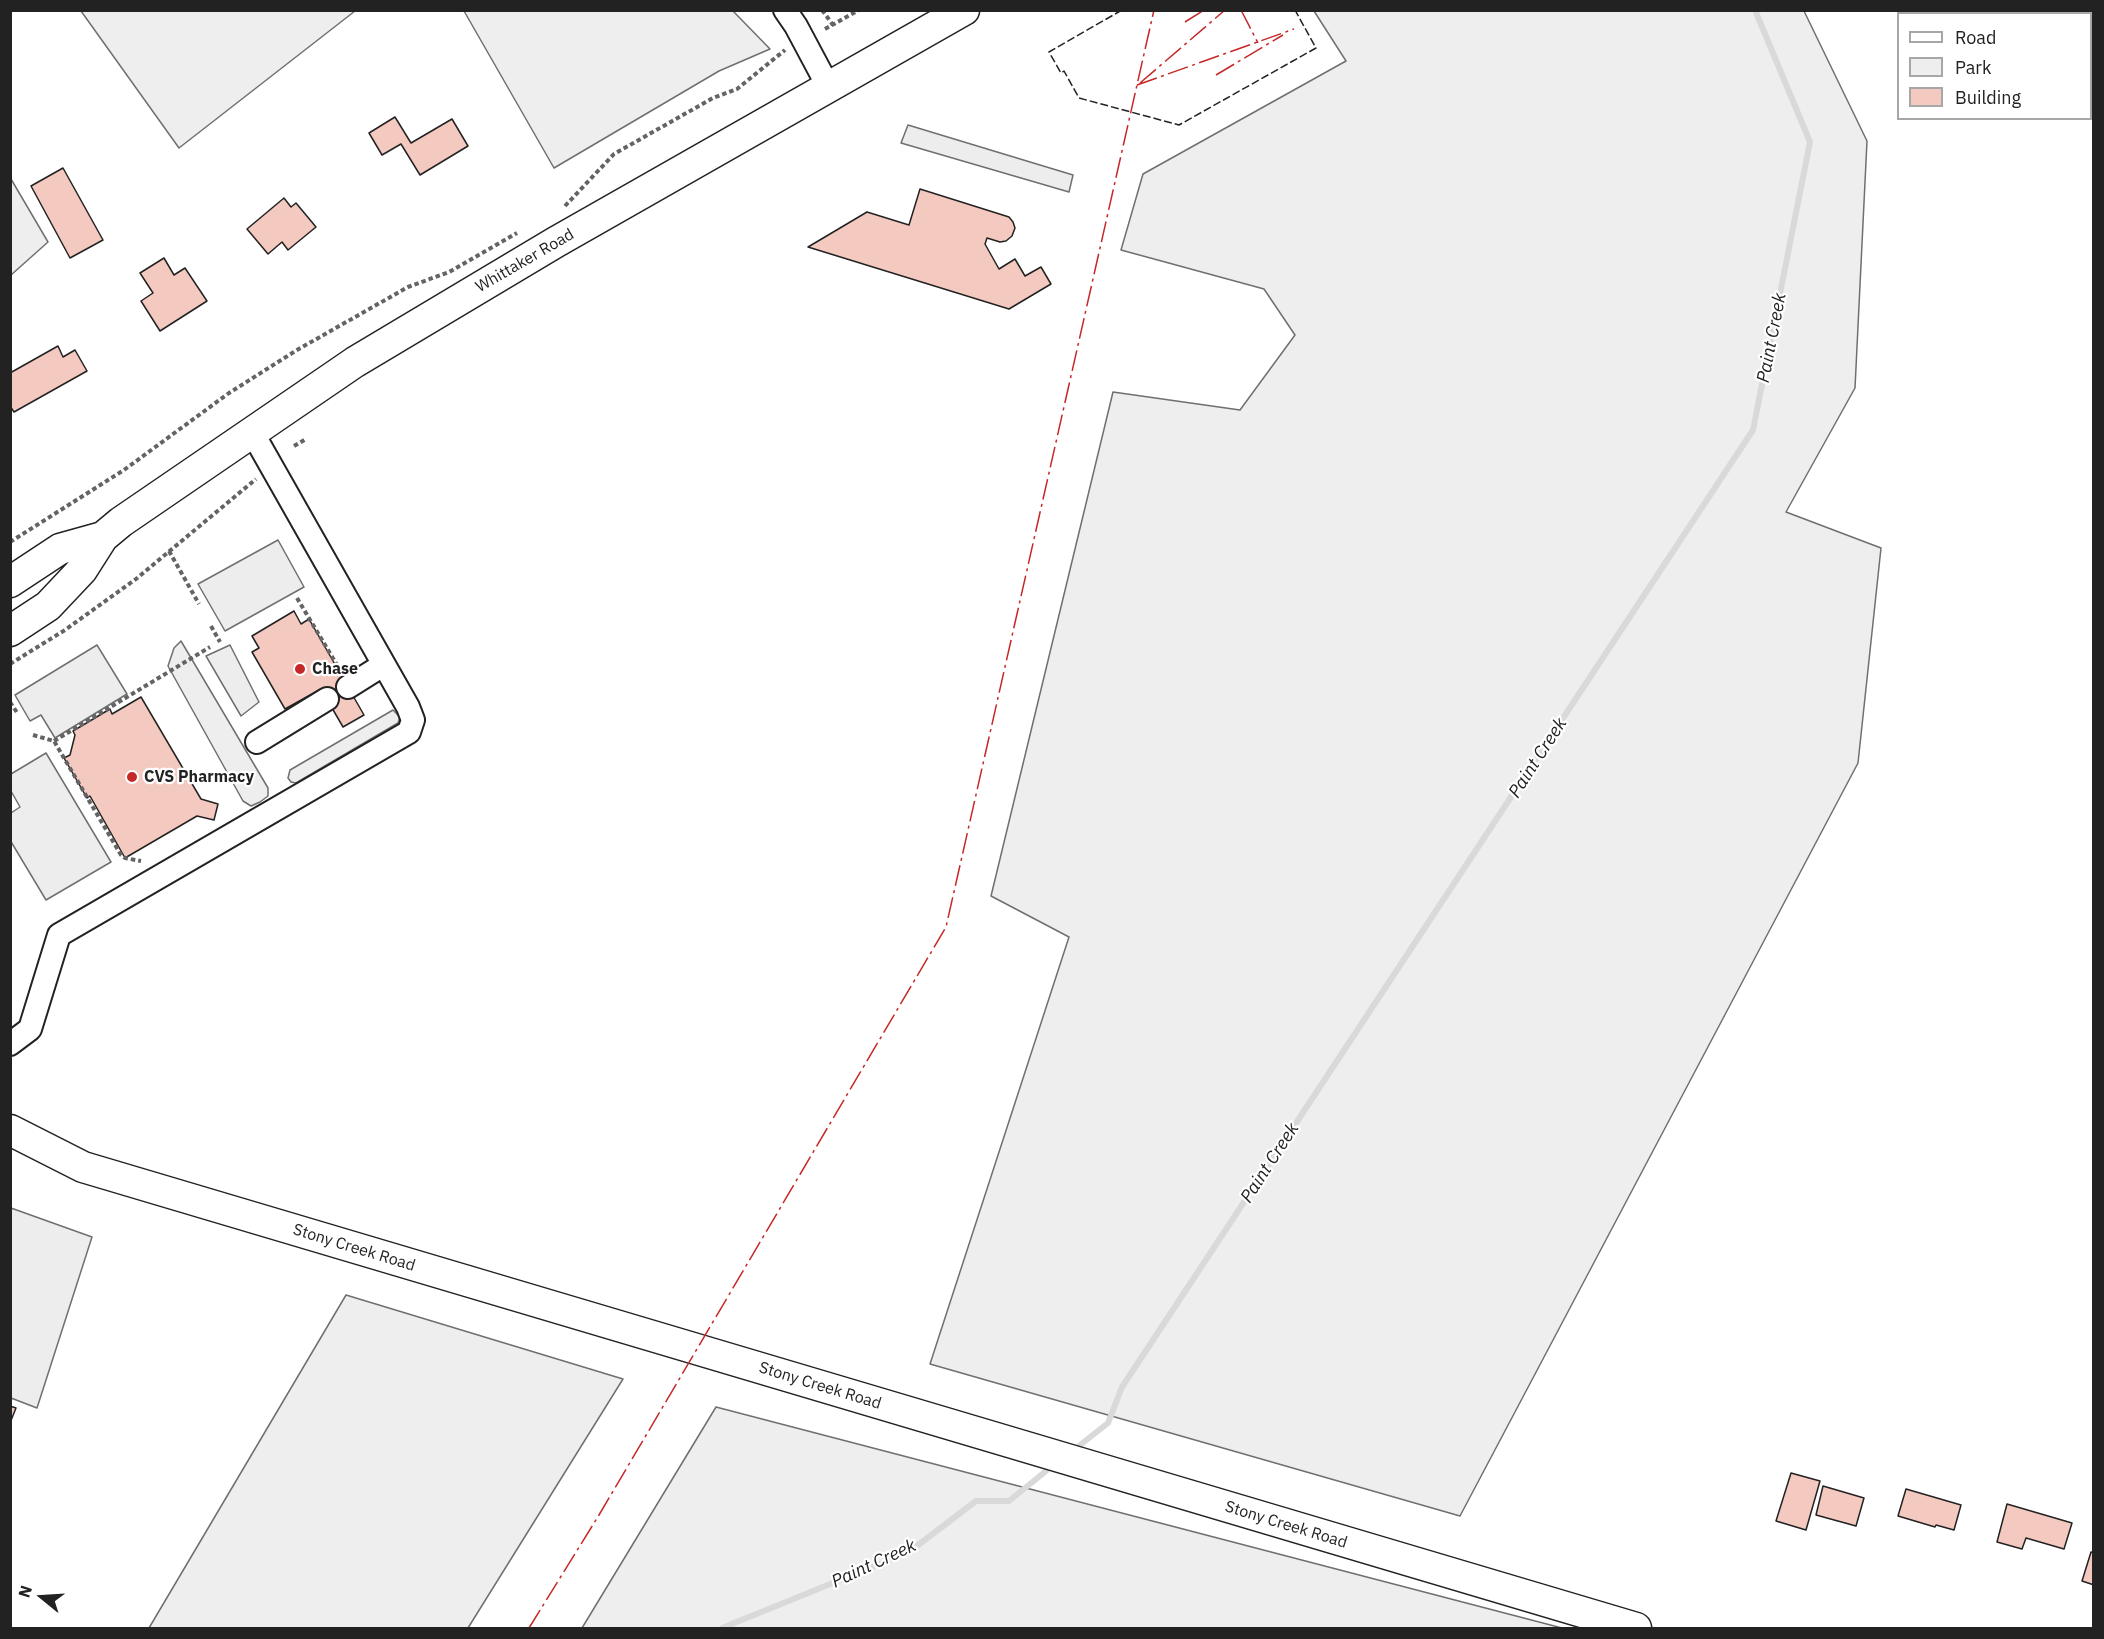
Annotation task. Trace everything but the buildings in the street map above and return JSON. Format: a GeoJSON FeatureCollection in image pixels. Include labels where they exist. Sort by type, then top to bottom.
{"type":"FeatureCollection","features":[{"type":"Feature","properties":{"kind":"main road","name":"Whittaker Road"},"geometry":{"type":"LineString","coordinates":[[10,631],[48,606],[82,570],[103,537],[121,522],[355,362],[556,242],[964,10]]}},
{"type":"Feature","properties":{"kind":"main road","name":"Whittaker Road"},"geometry":{"type":"LineString","coordinates":[[10,582],[60,549],[103,537]]}},
{"type":"Feature","properties":{"kind":"main road","name":"Stony Creek Road"},"geometry":{"type":"LineString","coordinates":[[10,1130],[83,1167],[1619,1626]]}},
{"type":"Feature","properties":{"kind":"street"},"geometry":{"type":"LineString","coordinates":[[785,10],[829,88]]}},
{"type":"Feature","properties":{"kind":"street"},"geometry":{"type":"LineString","coordinates":[[10,1044],[30,1029],[59,935],[409,732],[413,720],[252,432]]}},
{"type":"Feature","properties":{"kind":"street"},"geometry":{"type":"LineString","coordinates":[[346,681],[383,665]]}},
{"type":"Feature","properties":{"kind":"street"},"geometry":{"type":"LineString","coordinates":[[257,742],[327,699]]}},
{"type":"Feature","properties":{"kind":"path"},"geometry":{"type":"LineString","coordinates":[[822,10],[833,25]]}},
{"type":"Feature","properties":{"kind":"path"},"geometry":{"type":"LineString","coordinates":[[825,29],[859,10]]}},
{"type":"Feature","properties":{"kind":"path"},"geometry":{"type":"LineString","coordinates":[[557,211],[567,205],[614,154],[713,98],[737,89],[785,50]]}},
{"type":"Feature","properties":{"kind":"path"},"geometry":{"type":"LineString","coordinates":[[10,542],[124,471],[229,393],[297,350],[408,287],[449,272],[518,233]]}},
{"type":"Feature","properties":{"kind":"path"},"geometry":{"type":"LineString","coordinates":[[294,446],[306,439]]}},
{"type":"Feature","properties":{"kind":"path"},"geometry":{"type":"LineString","coordinates":[[10,664],[65,630],[136,579],[256,479]]}},
{"type":"Feature","properties":{"kind":"path"},"geometry":{"type":"LineString","coordinates":[[169,551],[199,604]]}},
{"type":"Feature","properties":{"kind":"path"},"geometry":{"type":"LineString","coordinates":[[297,598],[346,681]]}},
{"type":"Feature","properties":{"kind":"path"},"geometry":{"type":"LineString","coordinates":[[211,626],[220,642]]}},
{"type":"Feature","properties":{"kind":"path"},"geometry":{"type":"LineString","coordinates":[[54,741],[210,647]]}},
{"type":"Feature","properties":{"kind":"path"},"geometry":{"type":"LineString","coordinates":[[10,702],[18,714]]}},
{"type":"Feature","properties":{"kind":"path"},"geometry":{"type":"LineString","coordinates":[[33,735],[54,741],[121,855],[141,861]]}},
{"type":"Feature","properties":{"kind":"green space"},"geometry":{"type":"Polygon","coordinates":[[[81,11],[355,11],[179,148],[81,11]]]}},
{"type":"Feature","properties":{"kind":"green space"},"geometry":{"type":"Polygon","coordinates":[[[464,11],[733,11],[770,49],[719,71],[554,168],[464,11]]]}},
{"type":"Feature","properties":{"kind":"green space"},"geometry":{"type":"Polygon","coordinates":[[[1314,11],[1804,11],[1867,141],[1855,388],[1786,512],[1881,548],[1858,763],[1460,1516],[930,1364],[1069,937],[991,896],[1113,392],[1240,410],[1295,335],[1264,289],[1121,250],[1143,174],[1346,61],[1314,11]]]}},
{"type":"Feature","properties":{"kind":"green space"},"geometry":{"type":"Polygon","coordinates":[[[11,179],[48,242],[10,275],[11,179]]]}},
{"type":"Feature","properties":{"kind":"green space"},"geometry":{"type":"Polygon","coordinates":[[[181,641],[268,788],[268,796],[260,802],[251,806],[243,801],[168,666],[174,648],[181,641]]]}},
{"type":"Feature","properties":{"kind":"green space"},"geometry":{"type":"Polygon","coordinates":[[[393,710],[400,717],[398,723],[296,783],[291,782],[288,778],[290,770],[393,710]]]}},
{"type":"Feature","properties":{"kind":"green space"},"geometry":{"type":"Polygon","coordinates":[[[346,1295],[623,1379],[468,1628],[149,1628],[346,1295]]]}},
{"type":"Feature","properties":{"kind":"green space"},"geometry":{"type":"Polygon","coordinates":[[[716,1407],[1562,1628],[582,1628],[716,1407]]]}},
{"type":"Feature","properties":{"kind":"shaded area"},"geometry":{"type":"Polygon","coordinates":[[[908,125],[1073,175],[1069,192],[901,143],[908,125]]]}},
{"type":"Feature","properties":{"kind":"shaded area"},"geometry":{"type":"Polygon","coordinates":[[[278,540],[304,587],[225,631],[198,584],[278,540]]]}},
{"type":"Feature","properties":{"kind":"shaded area"},"geometry":{"type":"Polygon","coordinates":[[[97,645],[127,694],[55,738],[41,715],[30,721],[15,695],[97,645]]]}},
{"type":"Feature","properties":{"kind":"shaded area"},"geometry":{"type":"Polygon","coordinates":[[[230,645],[259,702],[241,716],[206,656],[230,645]]]}},
{"type":"Feature","properties":{"kind":"shaded area"},"geometry":{"type":"Polygon","coordinates":[[[46,753],[111,862],[46,900],[10,840],[11,813],[20,807],[11,791],[11,774],[46,753]]]}},
{"type":"Feature","properties":{"kind":"shaded area"},"geometry":{"type":"Polygon","coordinates":[[[11,1208],[92,1237],[37,1408],[11,1398],[11,1208]]]}},
{"type":"Feature","properties":{"kind":"waterway","name":"Paint Creek"},"geometry":{"type":"LineString","coordinates":[[1080,1445],[1108,1423],[1122,1387],[1753,430],[1810,142],[1755,10]]}},
{"type":"Feature","properties":{"kind":"waterway","name":"Paint Creek"},"geometry":{"type":"LineString","coordinates":[[722,1628],[909,1552],[976,1501],[1009,1501],[1046,1471]]}},
{"type":"Feature","properties":{"kind":"fence"},"geometry":{"type":"LineString","coordinates":[[1122,10],[1049,52],[1061,73],[1064,71],[1079,98],[1179,125],[1316,48],[1295,10]]}},
{"type":"Feature","properties":{"kind":"power"},"geometry":{"type":"LineString","coordinates":[[529,1628],[599,1515],[946,927],[1154,10]]}},
{"type":"Feature","properties":{"kind":"power"},"geometry":{"type":"LineString","coordinates":[[1185,22],[1204,10]]}},
{"type":"Feature","properties":{"kind":"power"},"geometry":{"type":"LineString","coordinates":[[1140,83],[1225,10]]}},
{"type":"Feature","properties":{"kind":"power"},"geometry":{"type":"LineString","coordinates":[[1241,10],[1258,43]]}},
{"type":"Feature","properties":{"kind":"power"},"geometry":{"type":"LineString","coordinates":[[1137,85],[1294,29]]}},
{"type":"Feature","properties":{"kind":"power"},"geometry":{"type":"LineString","coordinates":[[1216,75],[1283,35]]}},
{"type":"Feature","properties":{"kind":"place","name":"Chase"},"geometry":{"type":"Point","coordinates":[300,669]}},
{"type":"Feature","properties":{"kind":"place","name":"CVS Pharmacy"},"geometry":{"type":"Point","coordinates":[132,777]}}]}
